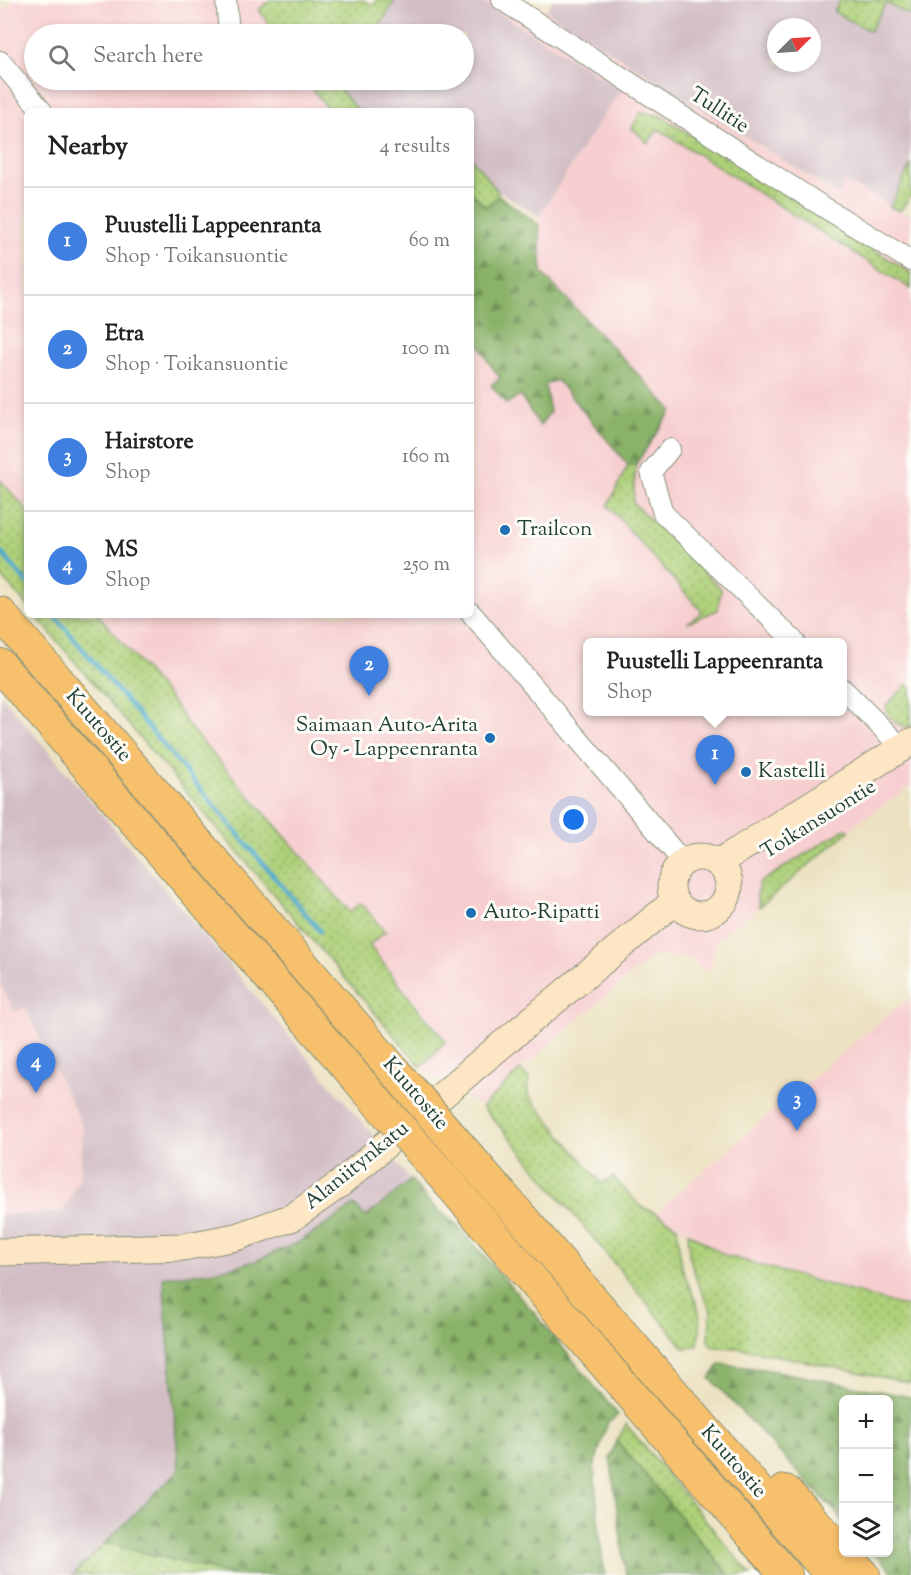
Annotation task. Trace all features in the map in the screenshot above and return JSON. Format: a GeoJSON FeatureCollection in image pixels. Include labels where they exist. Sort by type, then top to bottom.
{"type":"FeatureCollection","features":[{"type":"Feature","properties":{"kind":"highway","name":"Kuutostie"},"geometry":{"type":"LineString","coordinates":[[0,613],[831,1575]]}},
{"type":"Feature","properties":{"kind":"highway","name":"Kuutostie"},"geometry":{"type":"LineString","coordinates":[[0,665],[786,1575]]}},
{"type":"Feature","properties":{"kind":"highway"},"geometry":{"type":"LineString","coordinates":[[480,1169],[864,1575]]}},
{"type":"Feature","properties":{"kind":"highway"},"geometry":{"type":"LineString","coordinates":[[458,1193],[762,1575]]}},
{"type":"Feature","properties":{"kind":"main road","name":"Toikansuontie"},"geometry":{"type":"LineString","coordinates":[[723,870],[908,751]]}},
{"type":"Feature","properties":{"kind":"main road"},"geometry":{"type":"LineString","coordinates":[[704,857],[723,870],[728,892],[726,899],[717,909],[695,914],[680,907],[675,901],[671,884],[673,875],[683,862],[690,858],[704,857]]}},
{"type":"Feature","properties":{"kind":"main road","name":"Alaniitynkatu"},"geometry":{"type":"LineString","coordinates":[[0,1252],[183,1247],[236,1237],[293,1217],[340,1184],[475,1067],[675,901]]}},
{"type":"Feature","properties":{"kind":"street"},"geometry":{"type":"LineString","coordinates":[[226,0],[228,22]]}},
{"type":"Feature","properties":{"kind":"street","name":"Tullitie"},"geometry":{"type":"LineString","coordinates":[[502,0],[911,261]]}},
{"type":"Feature","properties":{"kind":"street"},"geometry":{"type":"LineString","coordinates":[[0,62],[39,108]]}},
{"type":"Feature","properties":{"kind":"street"},"geometry":{"type":"LineString","coordinates":[[670,449],[651,472],[663,513],[791,638]]}},
{"type":"Feature","properties":{"kind":"street"},"geometry":{"type":"LineString","coordinates":[[474,617],[683,862]]}},
{"type":"Feature","properties":{"kind":"street"},"geometry":{"type":"LineString","coordinates":[[847,693],[908,751]]}},
{"type":"Feature","properties":{"kind":"shaded area"},"geometry":{"type":"Polygon","coordinates":[[[15,0],[270,0],[259,10],[269,24],[24,24],[24,90],[313,90],[327,108],[24,108],[24,507],[0,480],[0,13],[15,0]]]}},
{"type":"Feature","properties":{"kind":"shaded area"},"geometry":{"type":"Polygon","coordinates":[[[395,0],[478,0],[622,90],[602,117],[539,216],[497,190],[474,162],[474,108],[355,108],[340,90],[474,90],[474,24],[381,24],[395,0]]]}},
{"type":"Feature","properties":{"kind":"shaded area"},"geometry":{"type":"Polygon","coordinates":[[[478,0],[526,0],[838,195],[845,182],[880,199],[890,207],[911,215],[911,786],[859,822],[717,940],[712,964],[703,971],[690,958],[653,956],[520,1070],[482,1107],[421,1067],[447,1041],[369,945],[385,932],[361,903],[350,912],[190,728],[171,700],[101,618],[474,618],[474,336],[489,366],[500,378],[492,386],[506,404],[519,394],[541,426],[550,412],[545,384],[557,380],[628,465],[672,410],[541,273],[539,216],[602,117],[622,90],[478,0]]]}},
{"type":"Feature","properties":{"kind":"shaded area"},"geometry":{"type":"Polygon","coordinates":[[[552,0],[911,0],[911,164],[890,207],[880,199],[845,182],[839,195],[546,11],[552,0]]]}},
{"type":"Feature","properties":{"kind":"shaded area"},"geometry":{"type":"Polygon","coordinates":[[[0,694],[411,1180],[366,1217],[354,1205],[297,1243],[253,1262],[211,1272],[163,1277],[179,1471],[73,1575],[0,1575],[0,1215],[63,1212],[80,1178],[83,1127],[25,1007],[14,1012],[0,983],[0,694]]]}},
{"type":"Feature","properties":{"kind":"shaded area"},"geometry":{"type":"Polygon","coordinates":[[[0,983],[14,1012],[25,1007],[83,1127],[80,1178],[63,1212],[0,1215],[0,983]]]}},
{"type":"Feature","properties":{"kind":"shaded area"},"geometry":{"type":"Polygon","coordinates":[[[911,998],[911,1308],[724,1255],[656,1213],[888,1014],[911,998]]]}},
{"type":"Feature","properties":{"kind":"green space"},"geometry":{"type":"Polygon","coordinates":[[[270,0],[364,0],[373,6],[377,0],[395,0],[381,24],[269,24],[259,10],[270,0]]]}},
{"type":"Feature","properties":{"kind":"green space"},"geometry":{"type":"Polygon","coordinates":[[[840,0],[911,0],[911,16],[886,3],[870,31],[834,12],[840,0]]]}},
{"type":"Feature","properties":{"kind":"green space"},"geometry":{"type":"Polygon","coordinates":[[[313,90],[341,90],[356,108],[327,108],[313,90]]]}},
{"type":"Feature","properties":{"kind":"green space"},"geometry":{"type":"Polygon","coordinates":[[[641,112],[661,116],[911,273],[911,289],[658,129],[648,143],[632,128],[641,112]]]}},
{"type":"Feature","properties":{"kind":"green space"},"geometry":{"type":"Polygon","coordinates":[[[474,162],[497,190],[499,196],[486,207],[474,195],[474,162]]]}},
{"type":"Feature","properties":{"kind":"green space"},"geometry":{"type":"Polygon","coordinates":[[[911,164],[911,195],[900,211],[890,207],[911,164]]]}},
{"type":"Feature","properties":{"kind":"green space"},"geometry":{"type":"Polygon","coordinates":[[[474,195],[486,207],[499,196],[539,225],[542,273],[672,410],[636,464],[628,465],[557,380],[545,385],[550,412],[540,426],[520,395],[506,404],[491,385],[500,378],[474,335],[474,195]]]}},
{"type":"Feature","properties":{"kind":"green space"},"geometry":{"type":"Polygon","coordinates":[[[636,464],[633,503],[721,589],[718,610],[687,623],[702,612],[608,506],[628,465],[636,464]]]}},
{"type":"Feature","properties":{"kind":"green space"},"geometry":{"type":"Polygon","coordinates":[[[0,480],[24,507],[24,603],[0,575],[0,480]]]}},
{"type":"Feature","properties":{"kind":"green space"},"geometry":{"type":"Polygon","coordinates":[[[38,618],[101,618],[171,700],[190,728],[350,912],[361,903],[385,932],[369,945],[418,1009],[446,1041],[421,1067],[38,618]]]}},
{"type":"Feature","properties":{"kind":"green space"},"geometry":{"type":"Polygon","coordinates":[[[907,684],[911,688],[911,727],[894,722],[886,706],[907,684]]]}},
{"type":"Feature","properties":{"kind":"green space"},"geometry":{"type":"Polygon","coordinates":[[[847,829],[849,831],[759,907],[757,895],[759,883],[847,829]]]}},
{"type":"Feature","properties":{"kind":"green space"},"geometry":{"type":"Polygon","coordinates":[[[520,1070],[529,1078],[528,1095],[602,1184],[613,1177],[640,1206],[677,1226],[681,1265],[701,1321],[698,1345],[685,1349],[513,1141],[482,1107],[520,1070]]]}},
{"type":"Feature","properties":{"kind":"green space"},"geometry":{"type":"Polygon","coordinates":[[[411,1180],[430,1203],[459,1227],[535,1314],[618,1415],[607,1424],[594,1467],[605,1575],[234,1575],[105,1543],[179,1470],[163,1277],[211,1272],[253,1262],[297,1243],[354,1205],[366,1217],[411,1180]]]}},
{"type":"Feature","properties":{"kind":"green space"},"geometry":{"type":"Polygon","coordinates":[[[688,1232],[724,1255],[911,1308],[911,1383],[740,1348],[712,1347],[708,1340],[711,1311],[698,1284],[689,1255],[688,1232]]]}},
{"type":"Feature","properties":{"kind":"green space"},"geometry":{"type":"Polygon","coordinates":[[[720,1364],[770,1370],[911,1397],[911,1575],[895,1575],[878,1557],[893,1557],[893,1395],[839,1395],[839,1516],[710,1378],[720,1364]]]}},
{"type":"Feature","properties":{"kind":"green space"},"geometry":{"type":"Polygon","coordinates":[[[626,1424],[751,1575],[729,1575],[617,1441],[626,1424]]]}},
{"type":"Feature","properties":{"kind":"green space"},"geometry":{"type":"Polygon","coordinates":[[[617,1441],[729,1575],[626,1575],[610,1457],[617,1441]]]}},
{"type":"Feature","properties":{"kind":"green space"},"geometry":{"type":"Polygon","coordinates":[[[105,1543],[234,1575],[73,1575],[105,1543]]]}},
{"type":"Feature","properties":{"kind":"waterway"},"geometry":{"type":"LineString","coordinates":[[0,551],[24,579]]}},
{"type":"Feature","properties":{"kind":"waterway"},"geometry":{"type":"LineString","coordinates":[[57,618],[320,931]]}},
{"type":"Feature","properties":{"kind":"place","name":"Trailcon"},"geometry":{"type":"Point","coordinates":[505,530]}},
{"type":"Feature","properties":{"kind":"place","name":"Etra"},"geometry":{"type":"Point","coordinates":[369,696]}},
{"type":"Feature","properties":{"kind":"place","name":"Saimaan Auto-Arita Oy - Lappeenranta"},"geometry":{"type":"Point","coordinates":[490,738]}},
{"type":"Feature","properties":{"kind":"place","name":"Kastelli"},"geometry":{"type":"Point","coordinates":[746,772]}},
{"type":"Feature","properties":{"kind":"place","name":"Puustelli Lappeenranta"},"geometry":{"type":"Point","coordinates":[715,785]}},
{"type":"Feature","properties":{"kind":"place","name":"Auto-Ripatti"},"geometry":{"type":"Point","coordinates":[471,913]}},
{"type":"Feature","properties":{"kind":"place","name":"MS"},"geometry":{"type":"Point","coordinates":[36,1093]}},
{"type":"Feature","properties":{"kind":"place","name":"Hairstore"},"geometry":{"type":"Point","coordinates":[797,1131]}}]}
